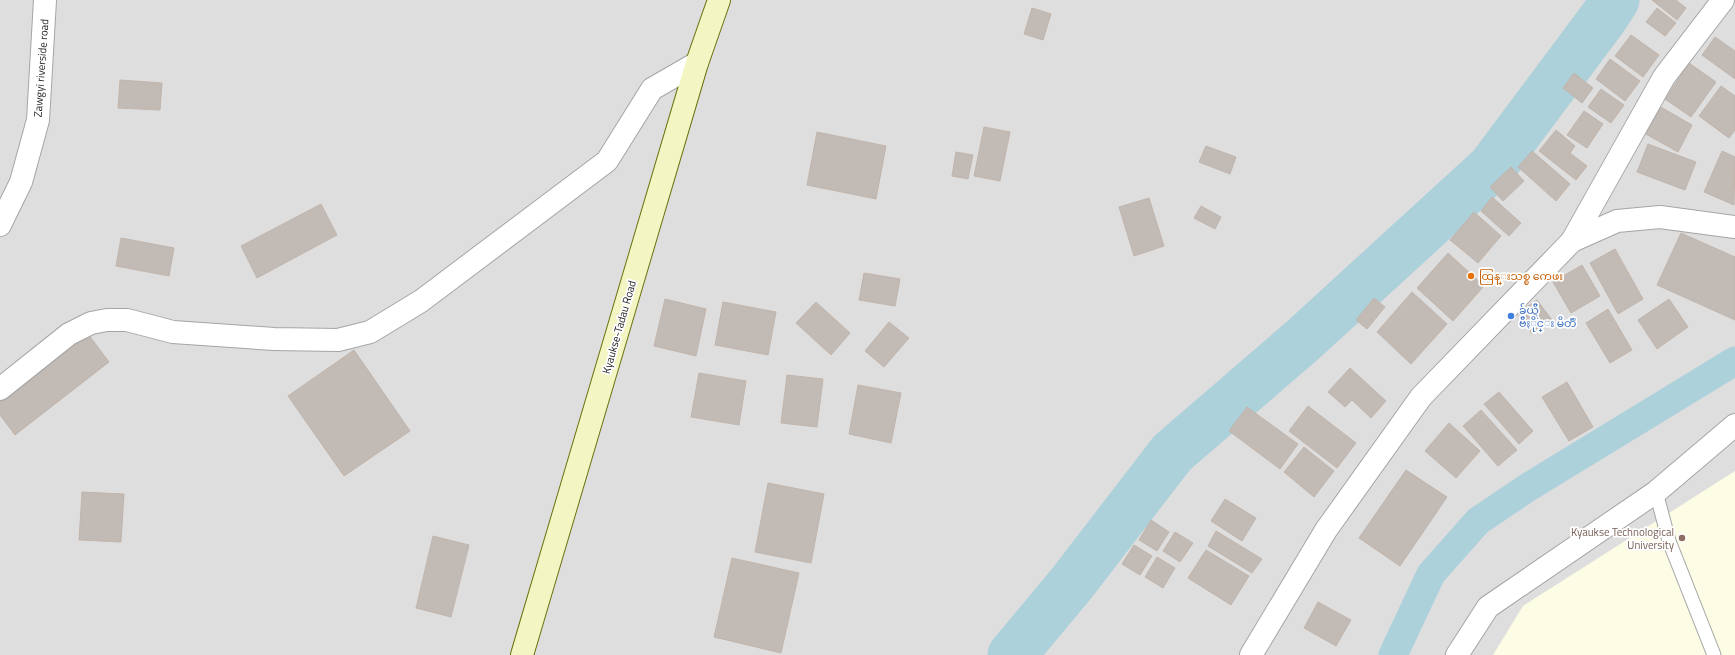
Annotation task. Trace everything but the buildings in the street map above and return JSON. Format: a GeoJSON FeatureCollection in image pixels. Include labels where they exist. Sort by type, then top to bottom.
{"type":"FeatureCollection","features":[{"type":"Feature","properties":{"kind":"main road","name":"Kyaukse-Tadau Road"},"geometry":{"type":"LineString","coordinates":[[522,655],[697,63],[719,0]]}},
{"type":"Feature","properties":{"kind":"street","name":"Zawgyi riverside road"},"geometry":{"type":"LineString","coordinates":[[0,225],[21,182],[38,120],[45,0]]}},
{"type":"Feature","properties":{"kind":"street"},"geometry":{"type":"LineString","coordinates":[[1251,655],[1326,530],[1421,398],[1572,241],[1664,76],[1723,0]]}},
{"type":"Feature","properties":{"kind":"street"},"geometry":{"type":"LineString","coordinates":[[0,389],[69,334],[91,323],[107,320],[127,320],[173,332],[274,339],[338,340],[370,332],[421,301],[607,161],[652,89],[697,63]]}},
{"type":"Feature","properties":{"kind":"street"},"geometry":{"type":"LineString","coordinates":[[1572,241],[1617,221],[1660,217],[1735,227]]}},
{"type":"Feature","properties":{"kind":"street"},"geometry":{"type":"LineString","coordinates":[[1457,655],[1488,607],[1656,492],[1735,425]]}},
{"type":"Feature","properties":{"kind":"lane"},"geometry":{"type":"LineString","coordinates":[[1656,492],[1669,541],[1714,655]]}},
{"type":"Feature","properties":{"kind":"shaded area"},"geometry":{"type":"Polygon","coordinates":[[[0,0],[1735,0],[1735,655],[0,655],[0,0]]]}},
{"type":"Feature","properties":{"kind":"shaded area","name":"Kyaukse Technological University"},"geometry":{"type":"Polygon","coordinates":[[[1735,471],[1735,655],[1493,655],[1523,606],[1735,471]]]}},
{"type":"Feature","properties":{"kind":"waterway"},"geometry":{"type":"LineString","coordinates":[[1012,655],[1072,583],[1172,453],[1303,340],[1492,167],[1604,17],[1615,0]]}},
{"type":"Feature","properties":{"kind":"waterway"},"geometry":{"type":"LineString","coordinates":[[1393,655],[1431,574],[1478,521],[1530,486],[1735,361]]}},
{"type":"Feature","properties":{"kind":"place","name":"ထြန္းသစ္စ ကေဖး"},"geometry":{"type":"Point","coordinates":[1471,276]}},
{"type":"Feature","properties":{"kind":"place","name":"ခ်ယ္ရီ ဗီႏိုင္း မိတၱဴ"},"geometry":{"type":"Point","coordinates":[1511,316]}},
{"type":"Feature","properties":{"kind":"place","name":"Kyaukse Technological University"},"geometry":{"type":"Point","coordinates":[1682,538]}}]}
